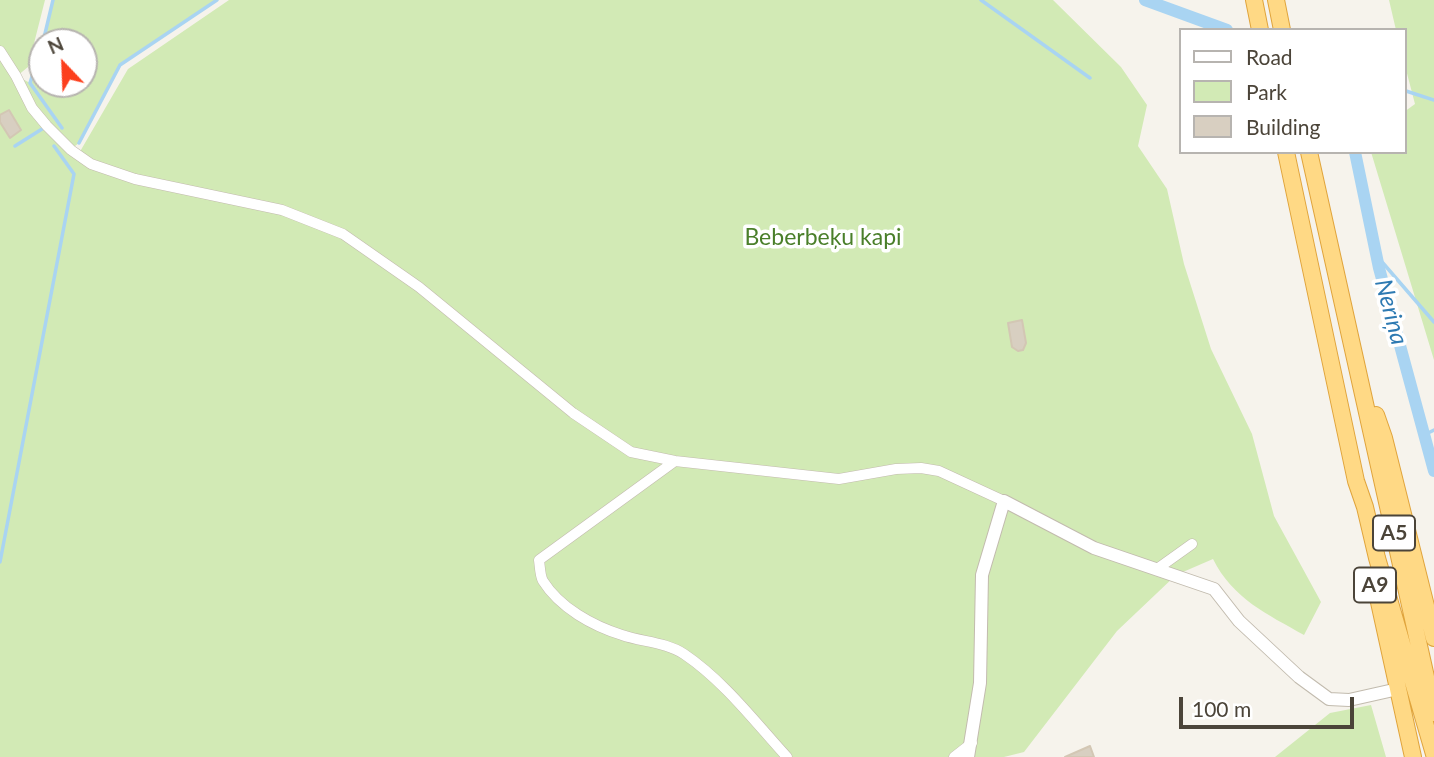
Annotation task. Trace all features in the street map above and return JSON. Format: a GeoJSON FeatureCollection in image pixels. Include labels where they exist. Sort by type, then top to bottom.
{"type":"FeatureCollection","features":[{"type":"Feature","properties":{"kind":"highway"},"geometry":{"type":"LineString","coordinates":[[1254,0],[1260,28]]}},
{"type":"Feature","properties":{"kind":"highway"},"geometry":{"type":"LineString","coordinates":[[1276,0],[1282,28]]}},
{"type":"Feature","properties":{"kind":"highway","name":"A5"},"geometry":{"type":"LineString","coordinates":[[1286,154],[1356,481],[1366,507],[1377,558],[1434,754]]}},
{"type":"Feature","properties":{"kind":"highway","name":"A5"},"geometry":{"type":"LineString","coordinates":[[1309,154],[1434,713]]}},
{"type":"Feature","properties":{"kind":"highway","name":"A9"},"geometry":{"type":"LineString","coordinates":[[1353,354],[1384,438],[1434,638]]}},
{"type":"Feature","properties":{"kind":"highway","name":"A9"},"geometry":{"type":"LineString","coordinates":[[1356,481],[1358,508],[1413,757]]}},
{"type":"Feature","properties":{"kind":"street"},"geometry":{"type":"LineString","coordinates":[[0,51],[33,108],[47,126],[71,150],[91,164],[135,180],[282,210],[343,233],[419,287],[573,413],[631,452],[676,461],[839,479],[896,469],[921,468],[939,471],[1094,548],[1214,589],[1239,621],[1299,677],[1329,699],[1349,700],[1398,689]]}},
{"type":"Feature","properties":{"kind":"street"},"geometry":{"type":"LineString","coordinates":[[676,461],[539,561],[542,579],[556,597],[584,619],[623,636],[672,647],[684,653],[721,685],[787,757]]}},
{"type":"Feature","properties":{"kind":"street"},"geometry":{"type":"LineString","coordinates":[[968,757],[980,683],[982,575],[1004,501]]}},
{"type":"Feature","properties":{"kind":"street"},"geometry":{"type":"LineString","coordinates":[[1157,569],[1192,544]]}},
{"type":"Feature","properties":{"kind":"street"},"geometry":{"type":"LineString","coordinates":[[954,757],[972,743]]}},
{"type":"Feature","properties":{"kind":"green space","name":"Beberbeķu kapi"},"geometry":{"type":"Polygon","coordinates":[[[0,0],[45,0],[38,28],[28,28],[28,67],[17,76],[28,82],[28,98],[98,98],[98,28],[46,28],[53,0],[217,0],[120,65],[79,143],[71,149],[78,155],[128,69],[229,0],[1053,0],[1121,67],[1147,105],[1138,146],[1167,189],[1184,264],[1211,349],[1252,434],[1274,516],[1321,602],[1304,635],[1241,595],[1230,585],[1213,559],[1176,575],[1117,631],[1024,752],[1004,757],[0,757],[0,0]]]}},
{"type":"Feature","properties":{"kind":"green space"},"geometry":{"type":"Polygon","coordinates":[[[1389,0],[1434,0],[1434,360],[1372,154],[1406,154],[1406,111],[1415,104],[1406,70],[1406,28],[1396,28],[1389,0]]]}},
{"type":"Feature","properties":{"kind":"green space"},"geometry":{"type":"Polygon","coordinates":[[[1371,705],[1386,757],[1275,757],[1330,713],[1371,705]]]}},
{"type":"Feature","properties":{"kind":"building"},"geometry":{"type":"Polygon","coordinates":[[[9,110],[21,130],[10,138],[0,122],[0,115],[9,110]]]}},
{"type":"Feature","properties":{"kind":"building"},"geometry":{"type":"Polygon","coordinates":[[[1022,320],[1026,343],[1023,350],[1018,351],[1012,347],[1008,323],[1022,320]]]}},
{"type":"Feature","properties":{"kind":"building"},"geometry":{"type":"Polygon","coordinates":[[[1090,746],[1094,757],[1065,757],[1090,746]]]}},
{"type":"Feature","properties":{"kind":"waterway"},"geometry":{"type":"LineString","coordinates":[[46,28],[53,0]]}},
{"type":"Feature","properties":{"kind":"waterway"},"geometry":{"type":"LineString","coordinates":[[79,143],[120,65],[217,0]]}},
{"type":"Feature","properties":{"kind":"waterway"},"geometry":{"type":"LineString","coordinates":[[981,0],[1090,78]]}},
{"type":"Feature","properties":{"kind":"waterway","name":"Neriņa"},"geometry":{"type":"LineString","coordinates":[[1145,0],[1222,28]]}},
{"type":"Feature","properties":{"kind":"waterway"},"geometry":{"type":"LineString","coordinates":[[1406,91],[1434,100]]}},
{"type":"Feature","properties":{"kind":"waterway"},"geometry":{"type":"LineString","coordinates":[[41,98],[62,128]]}},
{"type":"Feature","properties":{"kind":"waterway"},"geometry":{"type":"LineString","coordinates":[[15,146],[42,129]]}},
{"type":"Feature","properties":{"kind":"waterway"},"geometry":{"type":"LineString","coordinates":[[0,562],[74,174],[54,146]]}},
{"type":"Feature","properties":{"kind":"waterway","name":"Neriņa"},"geometry":{"type":"LineString","coordinates":[[1355,154],[1379,268],[1434,471]]}},
{"type":"Feature","properties":{"kind":"waterway"},"geometry":{"type":"LineString","coordinates":[[1376,255],[1434,322]]}},
{"type":"Feature","properties":{"kind":"waterway"},"geometry":{"type":"LineString","coordinates":[[1424,435],[1434,430]]}}]}
